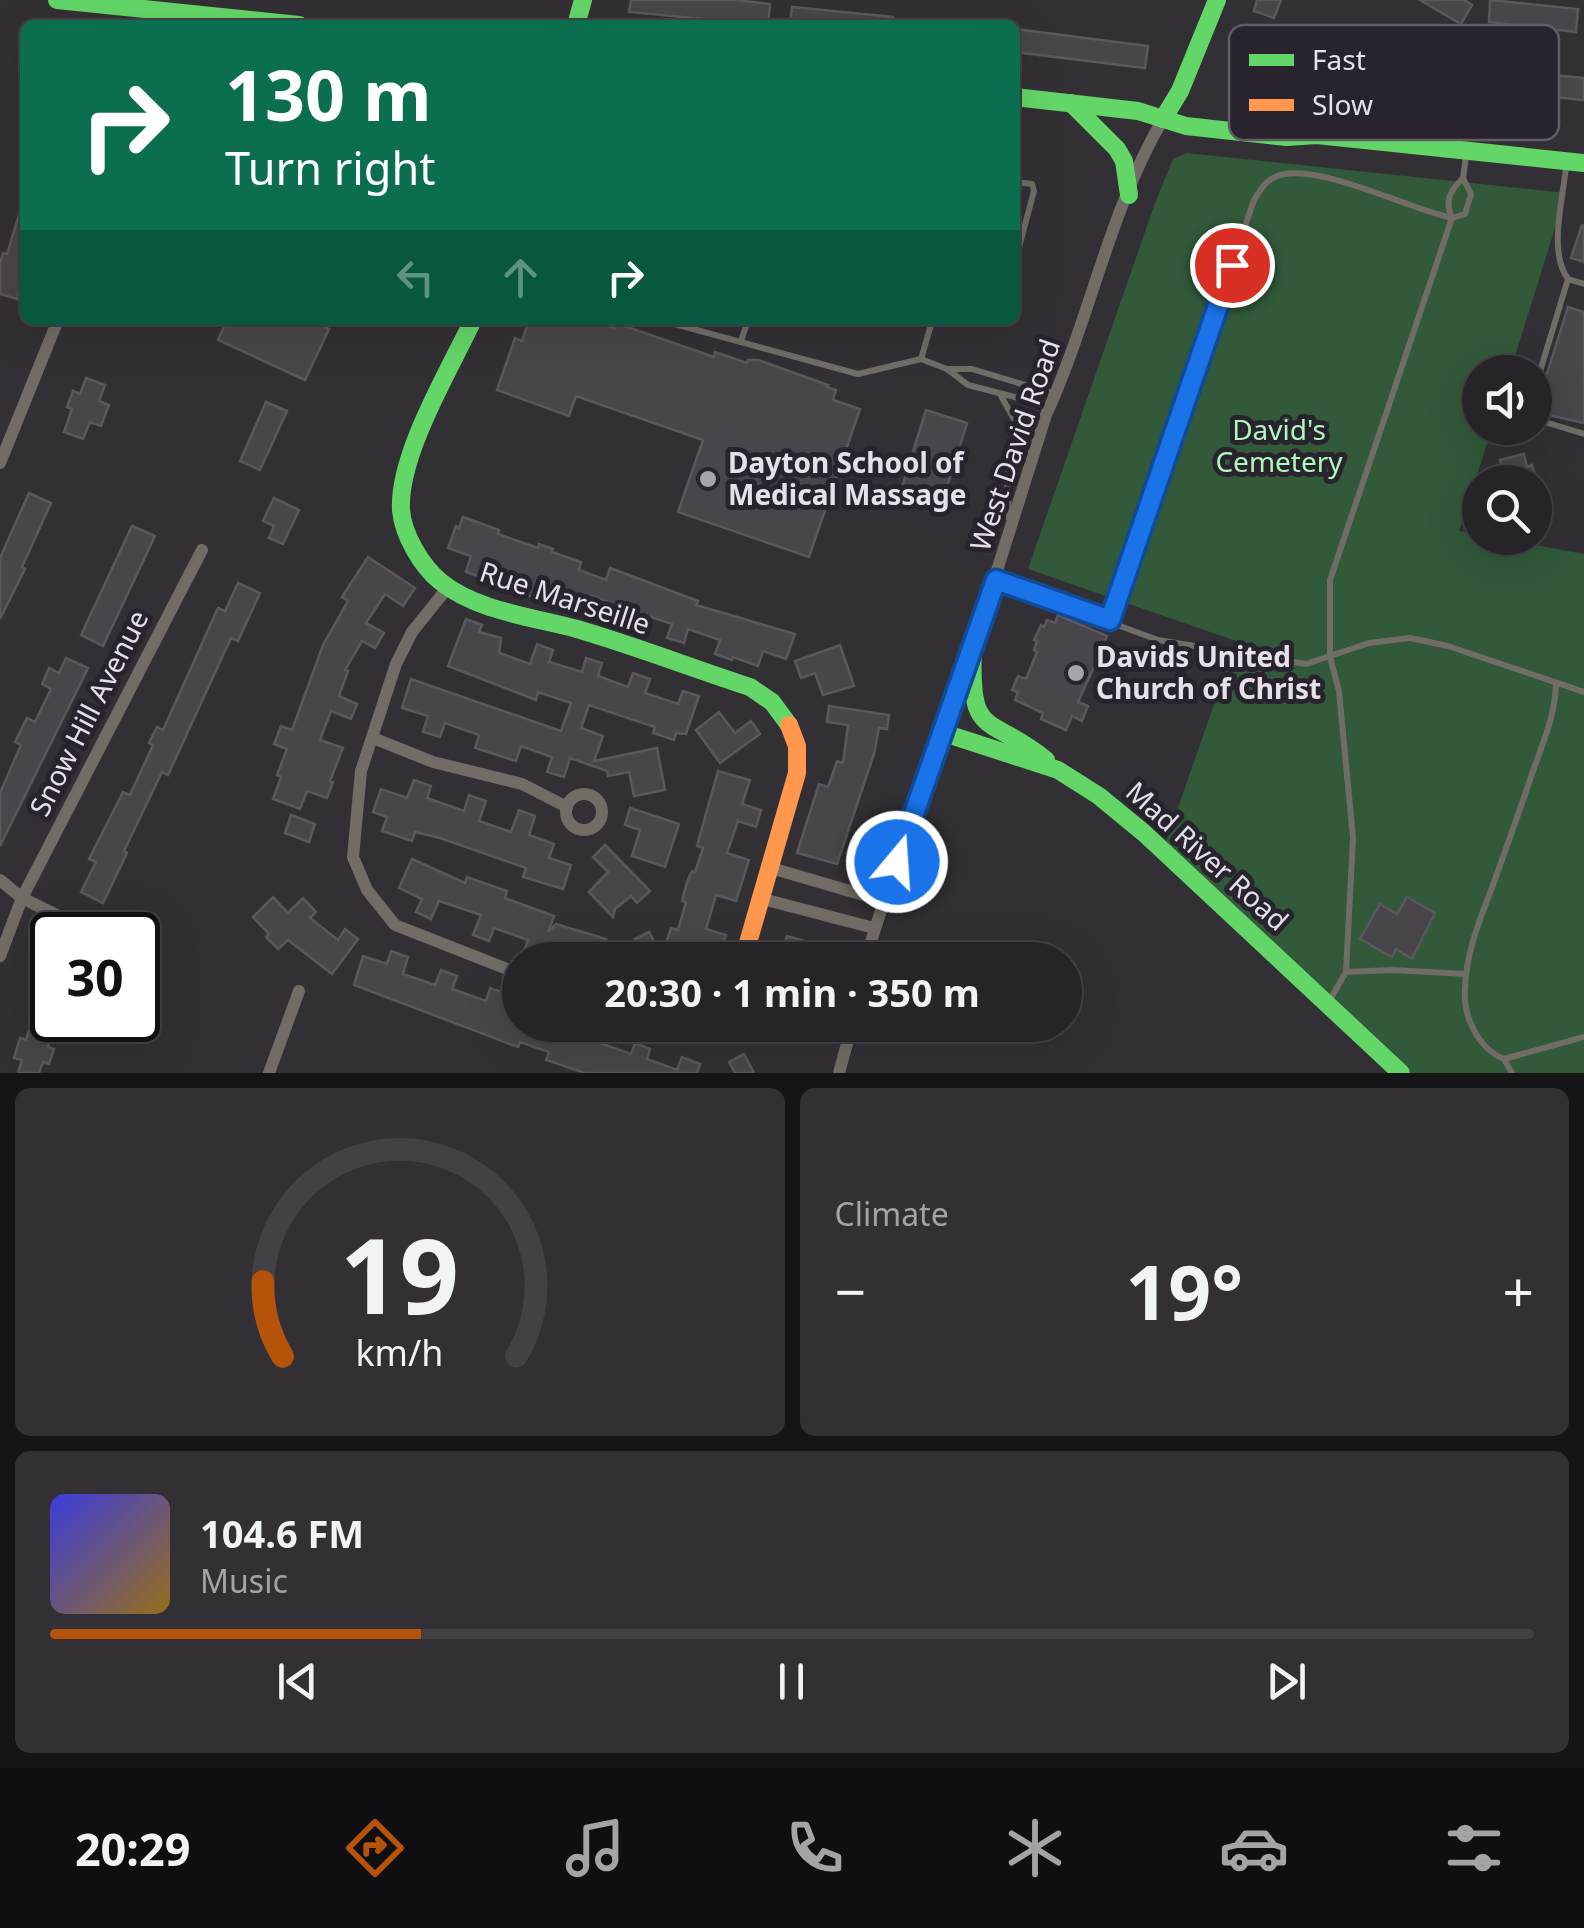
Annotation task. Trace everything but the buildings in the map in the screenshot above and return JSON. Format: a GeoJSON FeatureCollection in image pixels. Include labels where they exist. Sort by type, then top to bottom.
{"type":"FeatureCollection","features":[{"type":"Feature","properties":{"kind":"street"},"geometry":{"type":"LineString","coordinates":[[57,0],[146,16],[214,20]]}},
{"type":"Feature","properties":{"kind":"street"},"geometry":{"type":"LineString","coordinates":[[1163,119],[1180,91],[1217,0]]}},
{"type":"Feature","properties":{"kind":"street"},"geometry":{"type":"LineString","coordinates":[[1020,98],[1138,112],[1186,126],[1229,131]]}},
{"type":"Feature","properties":{"kind":"street"},"geometry":{"type":"LineString","coordinates":[[1071,103],[1117,149],[1124,161],[1128,195]]}},
{"type":"Feature","properties":{"kind":"street","name":"West David Road"},"geometry":{"type":"LineString","coordinates":[[870,942],[996,580],[1053,401],[1086,315],[1092,286],[1147,146],[1163,119]]}},
{"type":"Feature","properties":{"kind":"street"},"geometry":{"type":"LineString","coordinates":[[1367,140],[1575,162]]}},
{"type":"Feature","properties":{"kind":"street"},"geometry":{"type":"LineString","coordinates":[[0,463],[4,442],[56,325]]}},
{"type":"Feature","properties":{"kind":"street"},"geometry":{"type":"LineString","coordinates":[[448,586],[420,557],[406,532],[401,510],[406,464],[471,325]]}},
{"type":"Feature","properties":{"kind":"street","name":"Snow Hill Avenue"},"geometry":{"type":"LineString","coordinates":[[0,956],[22,898],[202,550]]}},
{"type":"Feature","properties":{"kind":"street","name":"Rue Marseille"},"geometry":{"type":"LineString","coordinates":[[502,967],[404,930],[385,916],[367,890],[353,857],[358,788],[402,648],[448,586],[498,609],[580,630],[750,687],[773,702],[785,716],[800,752],[798,773],[750,942]]}},
{"type":"Feature","properties":{"kind":"street"},"geometry":{"type":"LineString","coordinates":[[973,648],[972,696],[980,716],[989,728],[1036,751],[1058,770]]}},
{"type":"Feature","properties":{"kind":"street","name":"Mad River Road"},"geometry":{"type":"LineString","coordinates":[[944,732],[1058,770],[1100,796],[1401,1073]]}},
{"type":"Feature","properties":{"kind":"street"},"geometry":{"type":"LineString","coordinates":[[374,738],[433,762],[522,784],[567,806]]}},
{"type":"Feature","properties":{"kind":"street"},"geometry":{"type":"LineString","coordinates":[[771,868],[884,901]]}},
{"type":"Feature","properties":{"kind":"street"},"geometry":{"type":"LineString","coordinates":[[0,880],[22,898],[51,912]]}},
{"type":"Feature","properties":{"kind":"street"},"geometry":{"type":"LineString","coordinates":[[763,899],[874,928]]}},
{"type":"Feature","properties":{"kind":"street"},"geometry":{"type":"LineString","coordinates":[[270,1073],[298,990]]}},
{"type":"Feature","properties":{"kind":"street"},"geometry":{"type":"LineString","coordinates":[[839,1073],[847,1042]]}},
{"type":"Feature","properties":{"kind":"lane"},"geometry":{"type":"LineString","coordinates":[[1110,620],[1262,186],[1284,174],[1349,181],[1431,214],[1452,218],[1465,214],[1471,194],[1463,178],[1466,150]]}},
{"type":"Feature","properties":{"kind":"lane"},"geometry":{"type":"LineString","coordinates":[[1575,162],[1558,254],[1568,279],[1584,284]]}},
{"type":"Feature","properties":{"kind":"lane"},"geometry":{"type":"LineString","coordinates":[[1327,1004],[1346,972],[1352,838],[1339,692],[1330,657],[1330,580],[1452,218],[1447,206],[1450,192],[1463,178]]}},
{"type":"Feature","properties":{"kind":"lane"},"geometry":{"type":"LineString","coordinates":[[1020,183],[1032,184],[1034,190],[1020,243]]}},
{"type":"Feature","properties":{"kind":"lane"},"geometry":{"type":"LineString","coordinates":[[1545,355],[1568,279]]}},
{"type":"Feature","properties":{"kind":"lane"},"geometry":{"type":"LineString","coordinates":[[679,325],[858,374],[922,360],[947,369],[968,385],[1000,395],[1053,401]]}},
{"type":"Feature","properties":{"kind":"lane"},"geometry":{"type":"LineString","coordinates":[[740,341],[746,325]]}},
{"type":"Feature","properties":{"kind":"lane"},"geometry":{"type":"LineString","coordinates":[[922,360],[930,325]]}},
{"type":"Feature","properties":{"kind":"lane"},"geometry":{"type":"LineString","coordinates":[[947,369],[972,369],[1053,401]]}},
{"type":"Feature","properties":{"kind":"lane"},"geometry":{"type":"LineString","coordinates":[[1000,395],[1018,426],[1008,479],[1010,535]]}},
{"type":"Feature","properties":{"kind":"lane"},"geometry":{"type":"LineString","coordinates":[[1552,424],[1584,434]]}},
{"type":"Feature","properties":{"kind":"lane"},"geometry":{"type":"LineString","coordinates":[[996,580],[1158,640],[1306,664],[1369,643],[1410,638],[1448,646],[1584,692]]}},
{"type":"Feature","properties":{"kind":"lane"},"geometry":{"type":"LineString","coordinates":[[1512,1073],[1473,1029],[1466,1008],[1468,953],[1555,705],[1556,685]]}},
{"type":"Feature","properties":{"kind":"lane"},"geometry":{"type":"LineString","coordinates":[[1346,972],[1466,974]]}},
{"type":"Feature","properties":{"kind":"lane"},"geometry":{"type":"LineString","coordinates":[[1504,1060],[1584,1037]]}},
{"type":"Feature","properties":{"kind":"green space","name":"David's Cemetery"},"geometry":{"type":"Polygon","coordinates":[[[1187,153],[1566,193],[1515,355],[1462,355],[1462,445],[1487,445],[1480,465],[1462,465],[1459,531],[1462,555],[1552,555],[1552,548],[1584,554],[1584,1073],[1401,1073],[1163,851],[1236,641],[1028,569],[1173,159],[1187,153]]]}},
{"type":"Feature","properties":{"kind":"traffic: fast"},"geometry":{"type":"LineString","coordinates":[[57,0],[251,20]]}},
{"type":"Feature","properties":{"kind":"traffic: fast"},"geometry":{"type":"LineString","coordinates":[[577,20],[583,0]]}},
{"type":"Feature","properties":{"kind":"traffic: fast"},"geometry":{"type":"LineString","coordinates":[[1163,119],[1180,91],[1217,0]]}},
{"type":"Feature","properties":{"kind":"traffic: fast"},"geometry":{"type":"LineString","coordinates":[[1020,98],[1138,111],[1186,126],[1229,131]]}},
{"type":"Feature","properties":{"kind":"traffic: fast"},"geometry":{"type":"LineString","coordinates":[[1071,103],[1117,149],[1124,161],[1129,195]]}},
{"type":"Feature","properties":{"kind":"traffic: fast"},"geometry":{"type":"LineString","coordinates":[[1365,140],[1584,163]]}},
{"type":"Feature","properties":{"kind":"traffic: fast"},"geometry":{"type":"LineString","coordinates":[[471,325],[416,439],[402,488],[405,530],[427,568],[441,582],[471,600],[577,629],[750,687],[772,702],[789,725]]}},
{"type":"Feature","properties":{"kind":"traffic: fast"},"geometry":{"type":"LineString","coordinates":[[973,648],[979,712],[986,721],[1046,760]]}},
{"type":"Feature","properties":{"kind":"traffic: fast"},"geometry":{"type":"LineString","coordinates":[[944,733],[1058,770],[1099,796],[1144,833],[1401,1073]]}},
{"type":"Feature","properties":{"kind":"traffic: slow"},"geometry":{"type":"LineString","coordinates":[[748,942],[797,773],[797,746],[789,725]]}},
{"type":"Feature","properties":{"kind":"place","name":"Dayton School of Medical Massage"},"geometry":{"type":"Point","coordinates":[708,479]}},
{"type":"Feature","properties":{"kind":"place","name":"Davids United Church of Christ"},"geometry":{"type":"Point","coordinates":[1076,673]}},
{"type":"Feature","properties":{"kind":"route"},"geometry":{"type":"LineString","coordinates":[[897,862],[996,580],[1110,620],[1232,265]]}}]}
